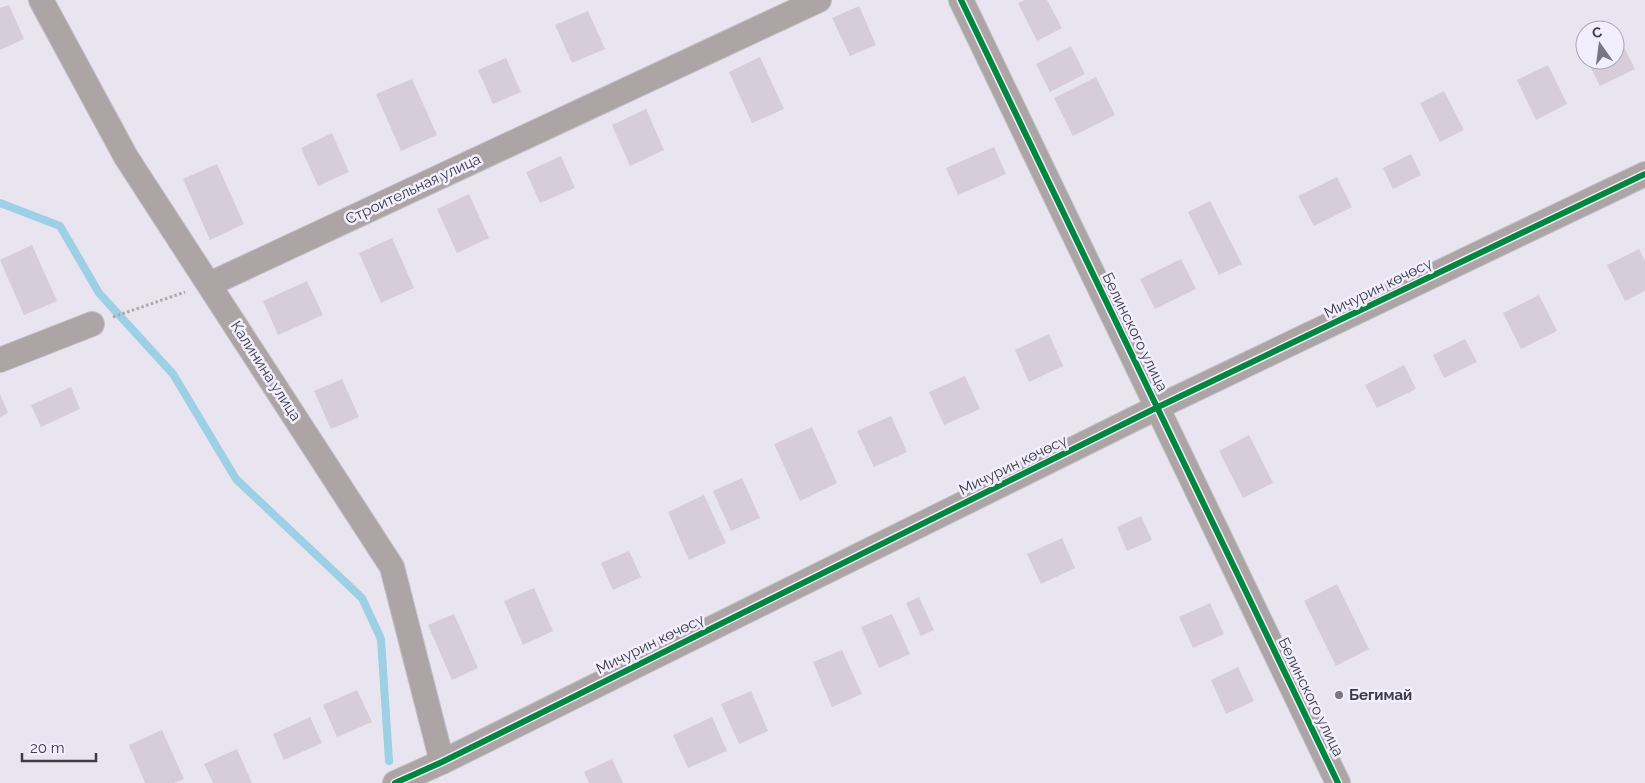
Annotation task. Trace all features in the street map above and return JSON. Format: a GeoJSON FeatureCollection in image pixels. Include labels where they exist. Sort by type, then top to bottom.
{"type":"FeatureCollection","features":[{"type":"Feature","properties":{"kind":"street","name":"Калинина улица"},"geometry":{"type":"LineString","coordinates":[[41,0],[126,157],[392,567],[442,762]]}},
{"type":"Feature","properties":{"kind":"street","name":"Строительная улица"},"geometry":{"type":"LineString","coordinates":[[210,284],[819,0]]}},
{"type":"Feature","properties":{"kind":"street","name":"Белинского улица"},"geometry":{"type":"LineString","coordinates":[[961,0],[1338,783]]}},
{"type":"Feature","properties":{"kind":"street","name":"Мичурин көчөсү"},"geometry":{"type":"LineString","coordinates":[[395,783],[442,762],[1158,407],[1645,174]]}},
{"type":"Feature","properties":{"kind":"street"},"geometry":{"type":"LineString","coordinates":[[0,360],[92,324]]}},
{"type":"Feature","properties":{"kind":"path"},"geometry":{"type":"LineString","coordinates":[[92,324],[210,284]]}},
{"type":"Feature","properties":{"kind":"building"},"geometry":{"type":"Polygon","coordinates":[[[1025,0],[1047,0],[1062,28],[1037,41],[1018,3],[1025,0]]]}},
{"type":"Feature","properties":{"kind":"building"},"geometry":{"type":"Polygon","coordinates":[[[9,5],[24,39],[0,50],[0,8],[9,5]]]}},
{"type":"Feature","properties":{"kind":"building"},"geometry":{"type":"Polygon","coordinates":[[[859,6],[876,45],[850,56],[832,18],[859,6]]]}},
{"type":"Feature","properties":{"kind":"building"},"geometry":{"type":"Polygon","coordinates":[[[588,11],[605,49],[572,63],[555,25],[588,11]]]}},
{"type":"Feature","properties":{"kind":"building"},"geometry":{"type":"Polygon","coordinates":[[[1071,46],[1085,74],[1050,92],[1036,64],[1071,46]]]}},
{"type":"Feature","properties":{"kind":"building"},"geometry":{"type":"Polygon","coordinates":[[[1625,49],[1635,69],[1600,86],[1592,70],[1625,70],[1625,49]]]}},
{"type":"Feature","properties":{"kind":"building"},"geometry":{"type":"Polygon","coordinates":[[[760,57],[784,109],[752,123],[729,72],[760,57]]]}},
{"type":"Feature","properties":{"kind":"building"},"geometry":{"type":"Polygon","coordinates":[[[506,58],[521,92],[493,104],[478,70],[506,58]]]}},
{"type":"Feature","properties":{"kind":"building"},"geometry":{"type":"Polygon","coordinates":[[[1548,65],[1567,104],[1536,120],[1517,80],[1548,65]]]}},
{"type":"Feature","properties":{"kind":"building"},"geometry":{"type":"Polygon","coordinates":[[[1096,77],[1115,115],[1073,136],[1054,98],[1096,77]]]}},
{"type":"Feature","properties":{"kind":"building"},"geometry":{"type":"Polygon","coordinates":[[[412,79],[437,135],[401,151],[376,94],[412,79]]]}},
{"type":"Feature","properties":{"kind":"building"},"geometry":{"type":"Polygon","coordinates":[[[1444,91],[1464,130],[1440,142],[1420,103],[1444,91]]]}},
{"type":"Feature","properties":{"kind":"building"},"geometry":{"type":"Polygon","coordinates":[[[646,109],[664,150],[630,166],[612,125],[646,109]]]}},
{"type":"Feature","properties":{"kind":"building"},"geometry":{"type":"Polygon","coordinates":[[[332,133],[349,172],[318,186],[301,148],[332,133]]]}},
{"type":"Feature","properties":{"kind":"building"},"geometry":{"type":"Polygon","coordinates":[[[994,147],[1006,174],[958,195],[946,168],[994,147]]]}},
{"type":"Feature","properties":{"kind":"building"},"geometry":{"type":"Polygon","coordinates":[[[1411,154],[1421,175],[1393,189],[1383,168],[1411,154]]]}},
{"type":"Feature","properties":{"kind":"building"},"geometry":{"type":"Polygon","coordinates":[[[561,156],[575,188],[540,203],[526,172],[561,156]]]}},
{"type":"Feature","properties":{"kind":"building"},"geometry":{"type":"Polygon","coordinates":[[[217,164],[244,224],[210,240],[183,179],[217,164]]]}},
{"type":"Feature","properties":{"kind":"building"},"geometry":{"type":"Polygon","coordinates":[[[1337,177],[1352,207],[1314,226],[1298,196],[1337,177]]]}},
{"type":"Feature","properties":{"kind":"building"},"geometry":{"type":"Polygon","coordinates":[[[469,194],[489,238],[457,253],[437,209],[469,194]]]}},
{"type":"Feature","properties":{"kind":"building"},"geometry":{"type":"Polygon","coordinates":[[[1210,201],[1242,264],[1219,275],[1188,212],[1210,201]]]}},
{"type":"Feature","properties":{"kind":"building"},"geometry":{"type":"Polygon","coordinates":[[[392,238],[414,288],[381,303],[359,253],[392,238]]]}},
{"type":"Feature","properties":{"kind":"building"},"geometry":{"type":"Polygon","coordinates":[[[32,245],[57,301],[24,315],[0,260],[32,245]]]}},
{"type":"Feature","properties":{"kind":"building"},"geometry":{"type":"Polygon","coordinates":[[[1639,249],[1645,261],[1645,291],[1625,301],[1607,265],[1639,249]]]}},
{"type":"Feature","properties":{"kind":"building"},"geometry":{"type":"Polygon","coordinates":[[[1181,259],[1196,289],[1155,309],[1140,279],[1181,259]]]}},
{"type":"Feature","properties":{"kind":"building"},"geometry":{"type":"Polygon","coordinates":[[[307,281],[323,315],[278,335],[263,301],[307,281]]]}},
{"type":"Feature","properties":{"kind":"building"},"geometry":{"type":"Polygon","coordinates":[[[1539,295],[1557,331],[1521,349],[1503,313],[1539,295]]]}},
{"type":"Feature","properties":{"kind":"building"},"geometry":{"type":"Polygon","coordinates":[[[1049,334],[1063,366],[1029,382],[1015,350],[1049,334]]]}},
{"type":"Feature","properties":{"kind":"building"},"geometry":{"type":"Polygon","coordinates":[[[1465,339],[1477,362],[1444,378],[1433,355],[1465,339]]]}},
{"type":"Feature","properties":{"kind":"building"},"geometry":{"type":"Polygon","coordinates":[[[1404,365],[1416,389],[1377,408],[1365,385],[1404,365]]]}},
{"type":"Feature","properties":{"kind":"building"},"geometry":{"type":"Polygon","coordinates":[[[965,376],[980,409],[944,425],[929,392],[965,376]]]}},
{"type":"Feature","properties":{"kind":"building"},"geometry":{"type":"Polygon","coordinates":[[[342,379],[359,417],[331,429],[314,391],[342,379]]]}},
{"type":"Feature","properties":{"kind":"building"},"geometry":{"type":"Polygon","coordinates":[[[71,387],[80,409],[41,427],[31,405],[71,387]]]}},
{"type":"Feature","properties":{"kind":"building"},"geometry":{"type":"Polygon","coordinates":[[[0,394],[8,413],[0,417],[0,394]]]}},
{"type":"Feature","properties":{"kind":"building"},"geometry":{"type":"Polygon","coordinates":[[[891,416],[907,452],[874,467],[857,431],[891,416]]]}},
{"type":"Feature","properties":{"kind":"building"},"geometry":{"type":"Polygon","coordinates":[[[812,427],[837,483],[800,501],[774,444],[812,427]]]}},
{"type":"Feature","properties":{"kind":"building"},"geometry":{"type":"Polygon","coordinates":[[[1249,435],[1273,483],[1243,498],[1219,451],[1249,435]]]}},
{"type":"Feature","properties":{"kind":"building"},"geometry":{"type":"Polygon","coordinates":[[[742,478],[760,518],[731,531],[713,491],[742,478]]]}},
{"type":"Feature","properties":{"kind":"building"},"geometry":{"type":"Polygon","coordinates":[[[704,495],[726,543],[689,560],[668,512],[704,495]]]}},
{"type":"Feature","properties":{"kind":"building"},"geometry":{"type":"Polygon","coordinates":[[[1141,516],[1152,540],[1127,551],[1117,527],[1141,516]]]}},
{"type":"Feature","properties":{"kind":"building"},"geometry":{"type":"Polygon","coordinates":[[[1062,538],[1075,568],[1041,584],[1027,554],[1062,538]]]}},
{"type":"Feature","properties":{"kind":"building"},"geometry":{"type":"Polygon","coordinates":[[[629,551],[641,577],[613,590],[601,563],[629,551]]]}},
{"type":"Feature","properties":{"kind":"building"},"geometry":{"type":"Polygon","coordinates":[[[1337,584],[1369,649],[1336,666],[1304,601],[1337,584]]]}},
{"type":"Feature","properties":{"kind":"building"},"geometry":{"type":"Polygon","coordinates":[[[534,588],[553,631],[523,645],[504,601],[534,588]]]}},
{"type":"Feature","properties":{"kind":"building"},"geometry":{"type":"Polygon","coordinates":[[[919,597],[934,630],[921,636],[906,603],[919,597]]]}},
{"type":"Feature","properties":{"kind":"building"},"geometry":{"type":"Polygon","coordinates":[[[1210,603],[1224,634],[1193,648],[1179,617],[1210,603]]]}},
{"type":"Feature","properties":{"kind":"building"},"geometry":{"type":"Polygon","coordinates":[[[454,614],[478,668],[452,680],[428,625],[454,614]]]}},
{"type":"Feature","properties":{"kind":"building"},"geometry":{"type":"Polygon","coordinates":[[[892,614],[910,654],[879,668],[861,627],[892,614]]]}},
{"type":"Feature","properties":{"kind":"building"},"geometry":{"type":"Polygon","coordinates":[[[842,650],[862,694],[832,707],[813,662],[842,650]]]}},
{"type":"Feature","properties":{"kind":"building"},"geometry":{"type":"Polygon","coordinates":[[[1238,667],[1254,701],[1226,714],[1211,680],[1238,667]]]}},
{"type":"Feature","properties":{"kind":"building"},"geometry":{"type":"Polygon","coordinates":[[[357,690],[372,722],[337,737],[323,705],[357,690]]]}},
{"type":"Feature","properties":{"kind":"building"},"geometry":{"type":"Polygon","coordinates":[[[751,691],[768,731],[739,744],[721,704],[751,691]]]}},
{"type":"Feature","properties":{"kind":"building"},"geometry":{"type":"Polygon","coordinates":[[[310,717],[322,743],[284,760],[273,734],[310,717]]]}},
{"type":"Feature","properties":{"kind":"building"},"geometry":{"type":"Polygon","coordinates":[[[712,717],[727,751],[688,768],[673,735],[712,717]]]}},
{"type":"Feature","properties":{"kind":"building"},"geometry":{"type":"Polygon","coordinates":[[[162,730],[184,779],[174,783],[145,783],[129,745],[162,730]]]}},
{"type":"Feature","properties":{"kind":"building"},"geometry":{"type":"Polygon","coordinates":[[[237,749],[252,783],[213,783],[204,764],[237,749]]]}},
{"type":"Feature","properties":{"kind":"building"},"geometry":{"type":"Polygon","coordinates":[[[612,759],[623,783],[589,783],[584,772],[612,759]]]}},
{"type":"Feature","properties":{"kind":"waterway"},"geometry":{"type":"LineString","coordinates":[[0,203],[60,226],[99,293],[173,374],[236,479],[362,598],[381,639],[389,761]]}},
{"type":"Feature","properties":{"kind":"cycle path"},"geometry":{"type":"LineString","coordinates":[[961,0],[1338,783]]}},
{"type":"Feature","properties":{"kind":"cycle path"},"geometry":{"type":"LineString","coordinates":[[395,783],[442,762],[1158,407],[1645,174]]}},
{"type":"Feature","properties":{"kind":"place","name":"Бегимай"},"geometry":{"type":"Point","coordinates":[1339,695]}}]}
